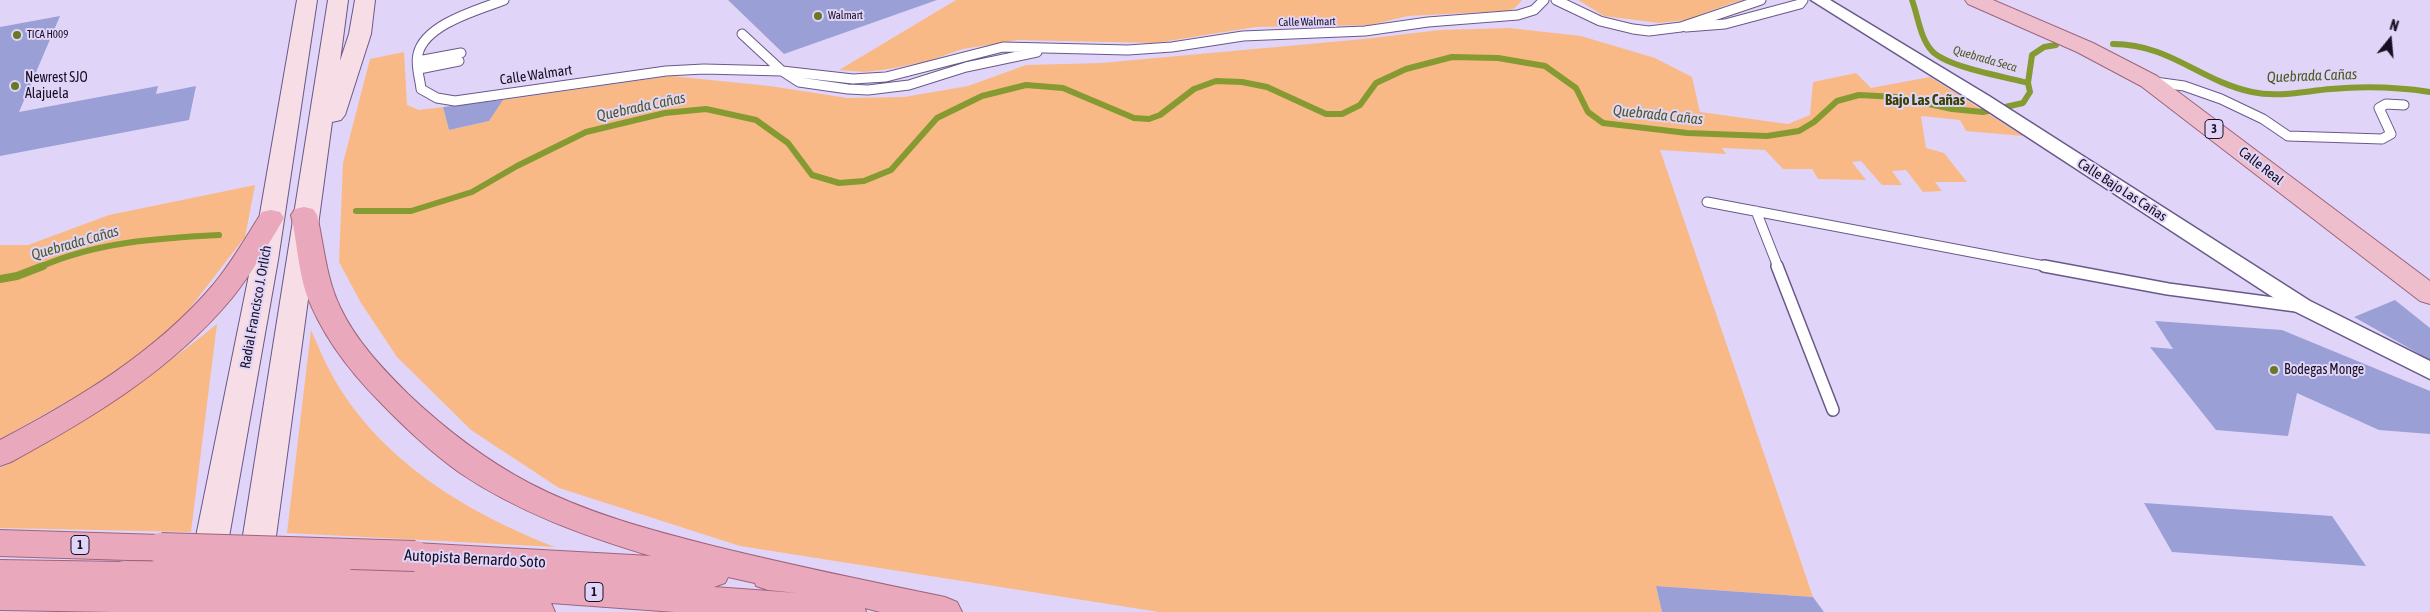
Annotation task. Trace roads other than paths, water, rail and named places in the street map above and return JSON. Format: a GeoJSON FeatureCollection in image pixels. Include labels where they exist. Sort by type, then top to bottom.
{"type":"FeatureCollection","features":[{"type":"Feature","properties":{"kind":"highway"},"geometry":{"type":"LineString","coordinates":[[304,215],[320,293],[357,359],[409,417],[466,460],[514,492],[616,534],[786,577]]}},
{"type":"Feature","properties":{"kind":"highway"},"geometry":{"type":"LineString","coordinates":[[0,454],[90,404],[172,344],[223,291],[271,218]]}},
{"type":"Feature","properties":{"kind":"highway","name":"Autopista Bernardo Soto"},"geometry":{"type":"LineString","coordinates":[[0,543],[415,556],[786,577],[945,612]]}},
{"type":"Feature","properties":{"kind":"highway","name":"Autopista Bernardo Soto"},"geometry":{"type":"LineString","coordinates":[[0,574],[120,587],[336,591],[605,592],[849,612]]}},
{"type":"Feature","properties":{"kind":"highway","name":"Autopista Bernardo Soto"},"geometry":{"type":"LineString","coordinates":[[0,596],[120,587]]}},
{"type":"Feature","properties":{"kind":"highway","name":"Autopista Bernardo Soto"},"geometry":{"type":"LineString","coordinates":[[336,591],[538,612]]}},
{"type":"Feature","properties":{"kind":"main road","name":"Radial Francisco J. Orlich"},"geometry":{"type":"LineString","coordinates":[[198,612],[271,218],[307,0]]}},
{"type":"Feature","properties":{"kind":"main road"},"geometry":{"type":"LineString","coordinates":[[248,612],[304,215],[338,0]]}},
{"type":"Feature","properties":{"kind":"main road"},"geometry":{"type":"LineString","coordinates":[[310,185],[360,34],[365,0]]}},
{"type":"Feature","properties":{"kind":"main road","name":"Calle Real"},"geometry":{"type":"LineString","coordinates":[[1975,0],[2066,38],[2119,63],[2149,81],[2430,295]]}},
{"type":"Feature","properties":{"kind":"street","name":"Calle Bajo Las Cañas"},"geometry":{"type":"LineString","coordinates":[[1819,0],[1983,100],[2302,306],[2430,371]]}},
{"type":"Feature","properties":{"kind":"lane"},"geometry":{"type":"LineString","coordinates":[[489,7],[498,0]]}},
{"type":"Feature","properties":{"kind":"lane"},"geometry":{"type":"LineString","coordinates":[[460,57],[419,65],[418,55],[422,42],[428,35],[504,0]]}},
{"type":"Feature","properties":{"kind":"lane","name":"Calle Walmart"},"geometry":{"type":"LineString","coordinates":[[782,71],[799,82],[822,87],[868,90],[908,85],[966,67],[1026,53],[1065,50],[1148,49],[1244,36],[1350,32],[1428,22],[1504,18],[1534,10],[1544,0]]}},
{"type":"Feature","properties":{"kind":"lane"},"geometry":{"type":"LineString","coordinates":[[1556,0],[1587,18],[1619,27],[1653,30],[1725,24],[1800,4],[1803,0]]}},
{"type":"Feature","properties":{"kind":"lane"},"geometry":{"type":"LineString","coordinates":[[1681,27],[1692,21],[1761,0]]}},
{"type":"Feature","properties":{"kind":"lane"},"geometry":{"type":"LineString","coordinates":[[742,34],[782,71]]}},
{"type":"Feature","properties":{"kind":"lane","name":"Calle Walmart"},"geometry":{"type":"LineString","coordinates":[[419,65],[421,89],[428,95],[440,100],[455,101],[666,71],[741,69],[782,71],[853,79],[886,77],[1003,47],[1022,46],[1065,50]]}},
{"type":"Feature","properties":{"kind":"lane"},"geometry":{"type":"LineString","coordinates":[[2149,81],[2184,86],[2222,99],[2257,116],[2288,136],[2382,140],[2391,134],[2379,108],[2386,104],[2404,105]]}},
{"type":"Feature","properties":{"kind":"lane"},"geometry":{"type":"LineString","coordinates":[[1707,202],[2168,289],[2302,306]]}},
{"type":"Feature","properties":{"kind":"lane"},"geometry":{"type":"LineString","coordinates":[[1756,211],[1833,410]]}},
{"type":"Feature","properties":{"kind":"waterway","name":"Quebrada Seca"},"geometry":{"type":"LineString","coordinates":[[1912,0],[1925,40],[1932,51],[1939,57],[1963,67],[2028,83]]}},
{"type":"Feature","properties":{"kind":"waterway","name":"Quebrada Cañas"},"geometry":{"type":"LineString","coordinates":[[2113,44],[2151,50],[2168,56],[2233,87],[2262,94],[2368,87],[2430,92]]}},
{"type":"Feature","properties":{"kind":"waterway","name":"Quebrada Cañas"},"geometry":{"type":"LineString","coordinates":[[2028,83],[2032,55],[2044,47],[2056,45]]}},
{"type":"Feature","properties":{"kind":"waterway","name":"Quebrada Cañas"},"geometry":{"type":"LineString","coordinates":[[356,211],[411,211],[472,192],[517,166],[586,132],[665,113],[706,109],[756,120],[788,143],[812,175],[839,183],[864,181],[891,170],[937,118],[982,96],[1026,85],[1063,88],[1134,118],[1149,119],[1160,115],[1194,89],[1216,81],[1242,82],[1267,87],[1326,114],[1342,114],[1360,105],[1376,83],[1406,69],[1452,57],[1498,58],[1545,66],[1576,88],[1588,112],[1603,123],[1687,133],[1767,136],[1799,131],[1814,122],[1837,101],[1859,95],[1897,97],[1952,109],[1983,112],[2023,103],[2030,92],[2028,83]]}},
{"type":"Feature","properties":{"kind":"waterway","name":"Quebrada Cañas"},"geometry":{"type":"LineString","coordinates":[[40,267],[83,252],[105,247],[151,240],[219,235]]}},
{"type":"Feature","properties":{"kind":"waterway","name":"Quebrada Cañas"},"geometry":{"type":"LineString","coordinates":[[0,279],[17,276],[43,266]]}},
{"type":"Feature","properties":{"kind":"place","name":"Walmart"},"geometry":{"type":"Point","coordinates":[818,16]}},
{"type":"Feature","properties":{"kind":"place","name":"TICA H009"},"geometry":{"type":"Point","coordinates":[17,35]}},
{"type":"Feature","properties":{"kind":"place","name":"Newrest SJO Alajuela"},"geometry":{"type":"Point","coordinates":[15,86]}},
{"type":"Feature","properties":{"kind":"place","name":"Bodegas Monge"},"geometry":{"type":"Point","coordinates":[2274,370]}},
{"type":"Feature","properties":{"kind":"district","name":"Bajo Las Cañas"},"geometry":{"type":"Point","coordinates":[1925,100]}}]}
